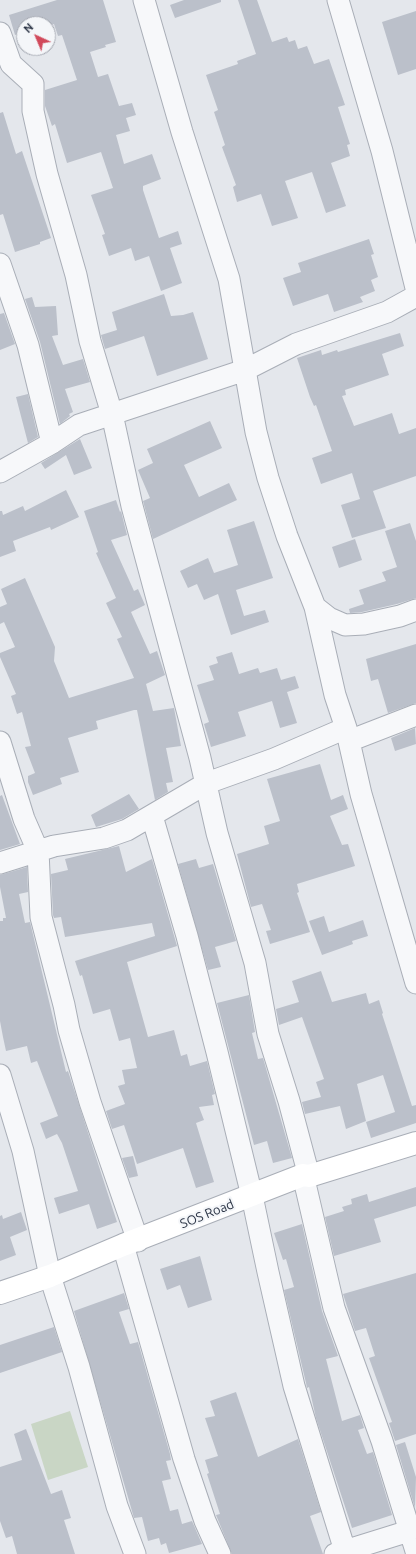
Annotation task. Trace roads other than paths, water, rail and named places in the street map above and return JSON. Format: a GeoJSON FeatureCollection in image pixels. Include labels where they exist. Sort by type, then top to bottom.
{"type":"FeatureCollection","features":[{"type":"Feature","properties":{"kind":"street"},"geometry":{"type":"LineString","coordinates":[[144,0],[182,132],[229,279],[256,432],[272,492],[286,536],[315,607],[335,696],[347,734],[361,794],[416,983]]}},
{"type":"Feature","properties":{"kind":"street"},"geometry":{"type":"LineString","coordinates":[[338,0],[382,150],[416,288]]}},
{"type":"Feature","properties":{"kind":"street"},"geometry":{"type":"LineString","coordinates":[[0,33],[11,64],[33,84],[33,111],[46,167],[76,275],[90,341],[112,414],[132,506],[207,783],[217,833],[255,963],[268,1034],[289,1101],[334,1308],[382,1441],[416,1551]]}},
{"type":"Feature","properties":{"kind":"street"},"geometry":{"type":"LineString","coordinates":[[0,264],[28,345],[52,443]]}},
{"type":"Feature","properties":{"kind":"street"},"geometry":{"type":"LineString","coordinates":[[0,472],[52,443],[79,425],[245,370],[296,344],[387,312],[416,296]]}},
{"type":"Feature","properties":{"kind":"street"},"geometry":{"type":"LineString","coordinates":[[315,607],[329,618],[346,625],[364,624],[400,616],[416,610]]}},
{"type":"Feature","properties":{"kind":"street"},"geometry":{"type":"LineString","coordinates":[[0,863],[54,846],[104,838],[127,830],[207,783],[347,734],[416,715]]}},
{"type":"Feature","properties":{"kind":"street"},"geometry":{"type":"LineString","coordinates":[[0,742],[24,819],[38,851],[41,917],[69,1030],[131,1243],[184,1459],[205,1521],[220,1554]]}},
{"type":"Feature","properties":{"kind":"street"},"geometry":{"type":"LineString","coordinates":[[152,816],[187,936],[252,1196],[294,1386],[342,1553],[409,1531]]}},
{"type":"Feature","properties":{"kind":"street"},"geometry":{"type":"LineString","coordinates":[[0,1075],[23,1151],[50,1276],[79,1367],[117,1506],[135,1554]]}},
{"type":"Feature","properties":{"kind":"street","name":"SOS Road"},"geometry":{"type":"LineString","coordinates":[[0,1293],[50,1276],[131,1243],[306,1176],[416,1143]]}}]}
